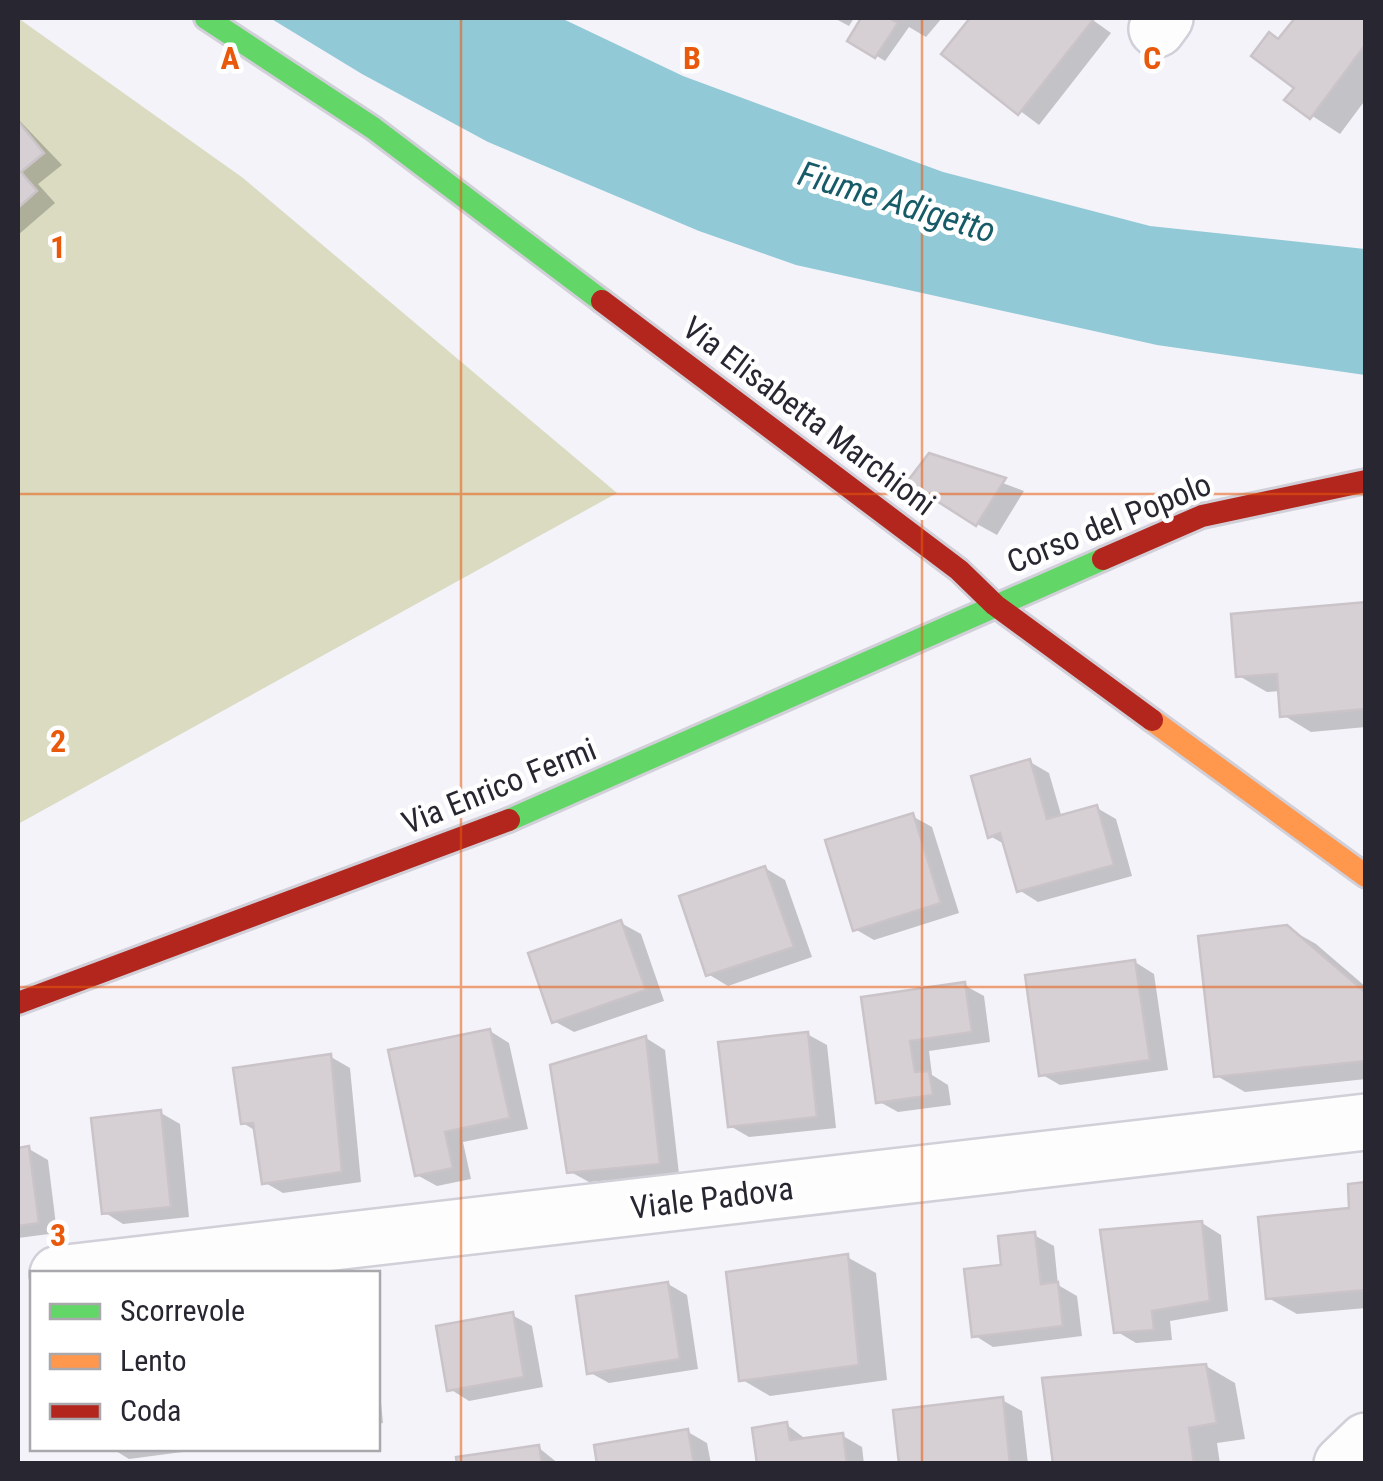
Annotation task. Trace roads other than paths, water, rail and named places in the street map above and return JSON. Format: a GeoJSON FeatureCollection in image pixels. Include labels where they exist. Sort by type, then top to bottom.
{"type":"FeatureCollection","features":[{"type":"Feature","properties":{"kind":"street","name":"Via Elisabetta Marchioni"},"geometry":{"type":"LineString","coordinates":[[206,18],[373,128],[959,570],[996,605],[1366,876]]}},
{"type":"Feature","properties":{"kind":"street","name":"Corso del Popolo"},"geometry":{"type":"LineString","coordinates":[[996,605],[1202,516],[1366,481]]}},
{"type":"Feature","properties":{"kind":"street","name":"Via Enrico Fermi"},"geometry":{"type":"LineString","coordinates":[[18,1003],[502,823],[996,605]]}},
{"type":"Feature","properties":{"kind":"street","name":"Viale Padova"},"geometry":{"type":"LineString","coordinates":[[84,1271],[1366,1122]]}},
{"type":"Feature","properties":{"kind":"street"},"geometry":{"type":"LineString","coordinates":[[1342,1464],[1366,1441]]}},
{"type":"Feature","properties":{"kind":"water","name":"Fiume Adigetto"},"geometry":{"type":"Polygon","coordinates":[[[270,18],[561,18],[683,76],[943,172],[1150,226],[1365,249],[1365,375],[1157,345],[796,265],[699,231],[488,142],[362,74],[270,18]]]}}]}
